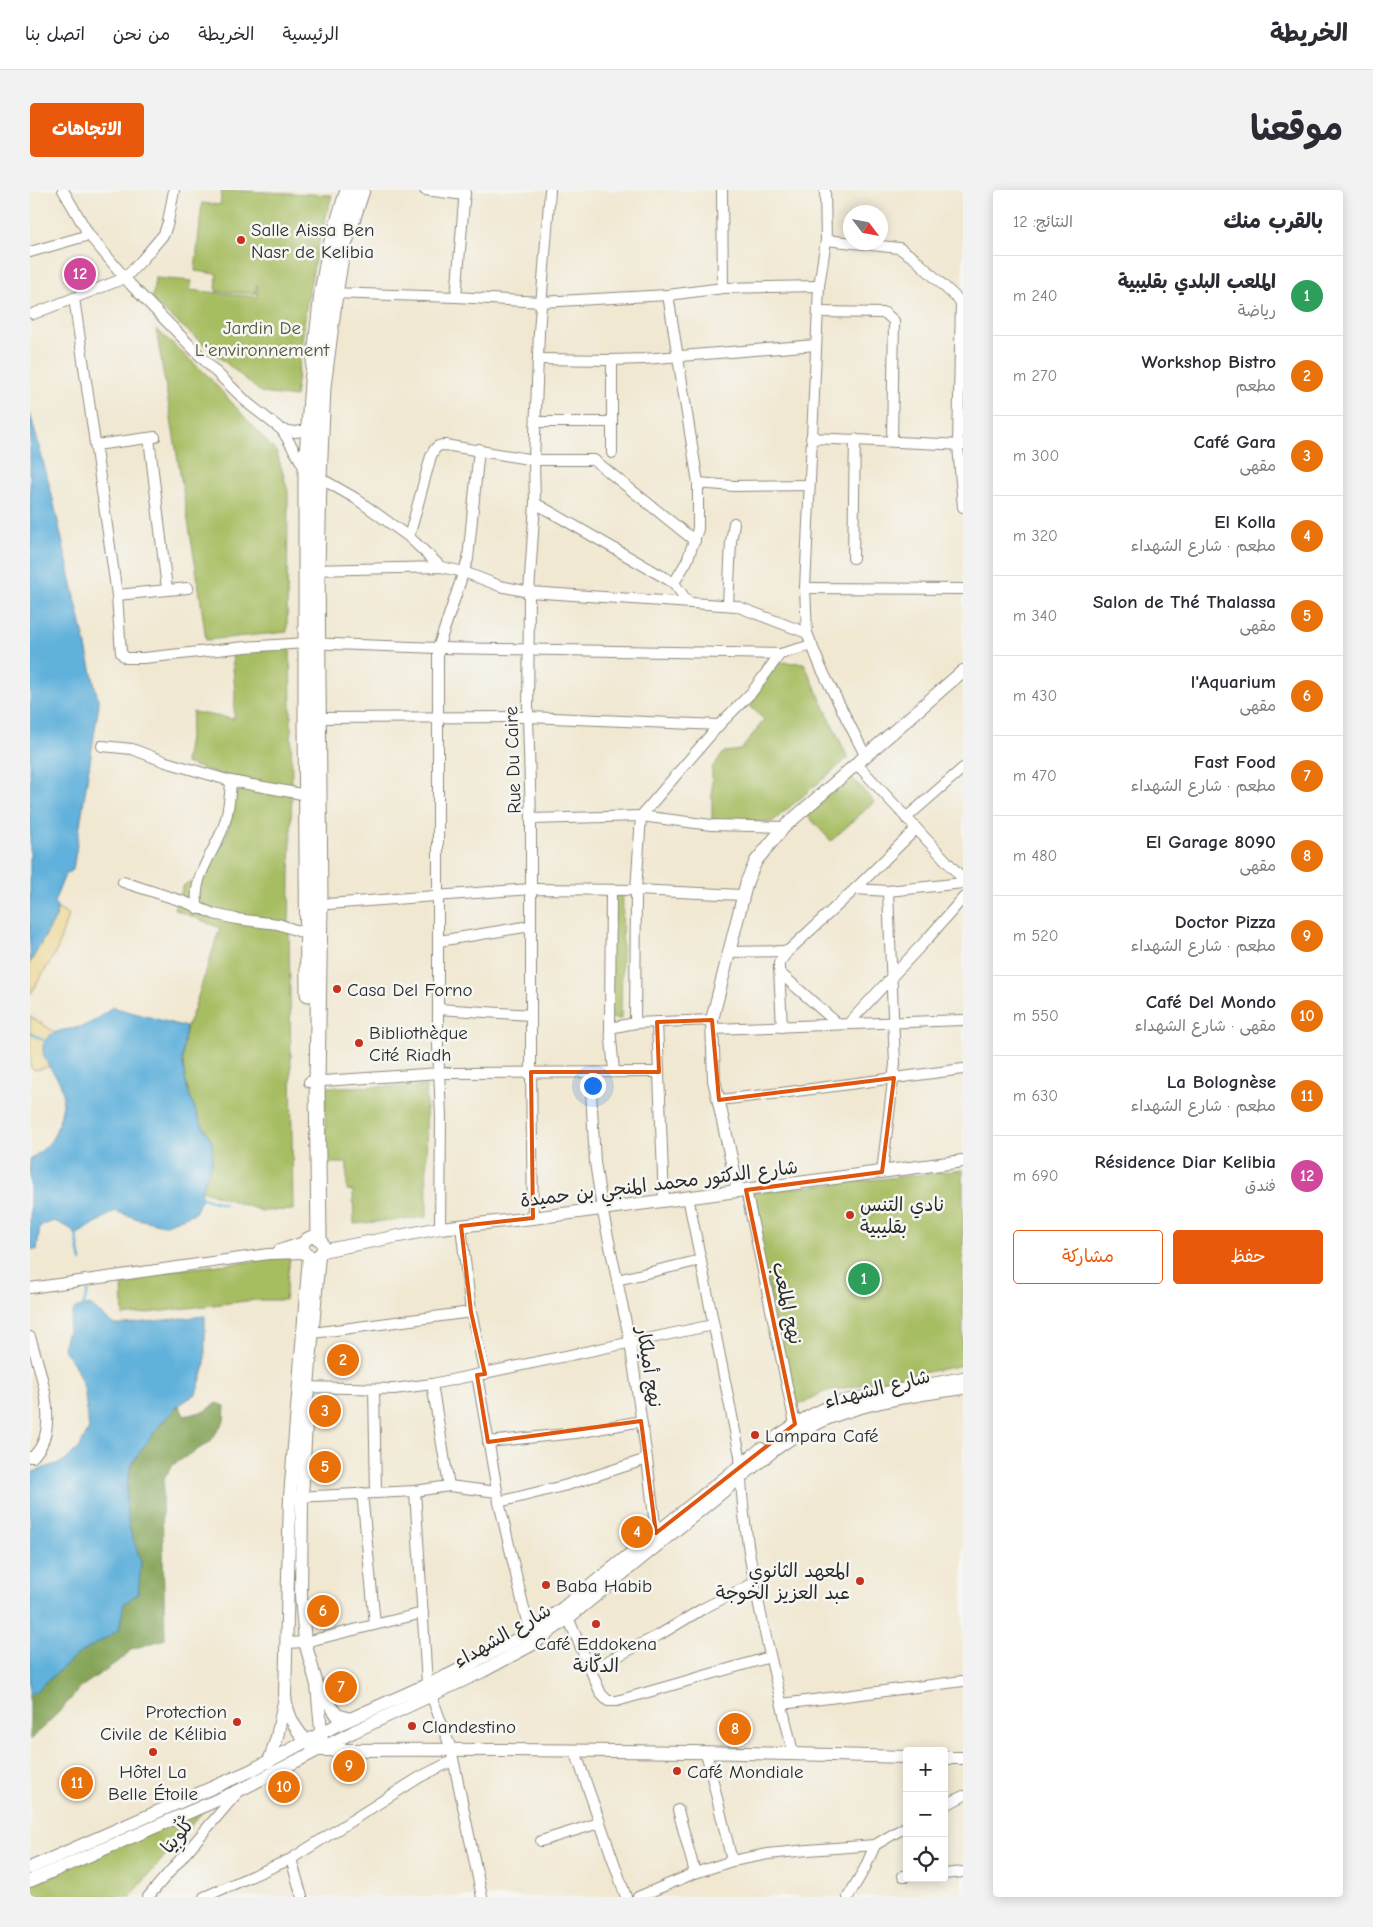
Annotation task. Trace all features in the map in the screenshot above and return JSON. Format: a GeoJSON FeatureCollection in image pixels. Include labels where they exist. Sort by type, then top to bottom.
{"type":"FeatureCollection","features":[{"type":"Feature","properties":{"kind":"main road"},"geometry":{"type":"LineString","coordinates":[[312,474],[323,386],[330,248],[348,190]]}},
{"type":"Feature","properties":{"kind":"main road"},"geometry":{"type":"LineString","coordinates":[[314,1247],[312,474],[309,430],[312,383],[328,293],[362,190]]}},
{"type":"Feature","properties":{"kind":"main road"},"geometry":{"type":"LineString","coordinates":[[312,718],[307,795],[313,906],[307,934],[313,1082]]}},
{"type":"Feature","properties":{"kind":"street"},"geometry":{"type":"LineString","coordinates":[[63,190],[88,235],[125,278],[250,405],[282,430],[312,474],[355,498],[409,537],[441,567]]}},
{"type":"Feature","properties":{"kind":"street"},"geometry":{"type":"LineString","coordinates":[[34,314],[125,278],[164,234],[174,190]]}},
{"type":"Feature","properties":{"kind":"street"},"geometry":{"type":"LineString","coordinates":[[425,190],[465,192],[456,298]]}},
{"type":"Feature","properties":{"kind":"street","name":"Rue Du Caire"},"geometry":{"type":"LineString","coordinates":[[533,1218],[528,592],[535,503],[534,460],[541,302],[550,190]]}},
{"type":"Feature","properties":{"kind":"street"},"geometry":{"type":"LineString","coordinates":[[722,190],[723,288]]}},
{"type":"Feature","properties":{"kind":"street"},"geometry":{"type":"LineString","coordinates":[[825,190],[826,240],[819,286],[809,485],[805,588],[807,632],[860,759],[906,818],[963,879]]}},
{"type":"Feature","properties":{"kind":"street"},"geometry":{"type":"LineString","coordinates":[[30,252],[88,235]]}},
{"type":"Feature","properties":{"kind":"street"},"geometry":{"type":"LineString","coordinates":[[826,240],[899,248],[914,258],[962,303],[961,445],[963,507]]}},
{"type":"Feature","properties":{"kind":"street"},"geometry":{"type":"LineString","coordinates":[[328,293],[541,302],[668,295],[723,288],[819,286]]}},
{"type":"Feature","properties":{"kind":"street"},"geometry":{"type":"LineString","coordinates":[[668,295],[698,483],[699,518],[695,541],[687,561],[674,583]]}},
{"type":"Feature","properties":{"kind":"street"},"geometry":{"type":"LineString","coordinates":[[74,298],[117,595],[122,653],[126,658],[137,659],[245,647],[312,644],[780,654],[812,645]]}},
{"type":"Feature","properties":{"kind":"street"},"geometry":{"type":"LineString","coordinates":[[818,312],[885,313],[894,321],[892,440]]}},
{"type":"Feature","properties":{"kind":"street"},"geometry":{"type":"LineString","coordinates":[[538,358],[612,360],[816,345]]}},
{"type":"Feature","properties":{"kind":"street"},"geometry":{"type":"LineString","coordinates":[[612,360],[612,453]]}},
{"type":"Feature","properties":{"kind":"street"},"geometry":{"type":"LineString","coordinates":[[537,422],[611,422]]}},
{"type":"Feature","properties":{"kind":"street"},"geometry":{"type":"LineString","coordinates":[[282,430],[295,432],[309,430]]}},
{"type":"Feature","properties":{"kind":"street"},"geometry":{"type":"LineString","coordinates":[[96,445],[152,438],[167,589]]}},
{"type":"Feature","properties":{"kind":"street"},"geometry":{"type":"LineString","coordinates":[[812,438],[892,440],[961,445]]}},
{"type":"Feature","properties":{"kind":"street"},"geometry":{"type":"LineString","coordinates":[[854,558],[855,439]]}},
{"type":"Feature","properties":{"kind":"street"},"geometry":{"type":"LineString","coordinates":[[409,537],[435,448],[439,445],[445,445],[479,449],[534,460],[594,460],[695,541]]}},
{"type":"Feature","properties":{"kind":"street"},"geometry":{"type":"LineString","coordinates":[[440,1228],[438,648],[464,572],[470,547],[479,449]]}},
{"type":"Feature","properties":{"kind":"street"},"geometry":{"type":"LineString","coordinates":[[698,483],[734,486],[809,485]]}},
{"type":"Feature","properties":{"kind":"street"},"geometry":{"type":"LineString","coordinates":[[535,503],[674,583],[687,602]]}},
{"type":"Feature","properties":{"kind":"street"},"geometry":{"type":"LineString","coordinates":[[728,605],[731,542],[734,523]]}},
{"type":"Feature","properties":{"kind":"street"},"geometry":{"type":"LineString","coordinates":[[311,570],[441,567],[464,572],[500,586],[528,592],[728,605],[743,608],[807,632]]}},
{"type":"Feature","properties":{"kind":"street"},"geometry":{"type":"LineString","coordinates":[[117,595],[188,588]]}},
{"type":"Feature","properties":{"kind":"street"},"geometry":{"type":"LineString","coordinates":[[805,588],[963,589]]}},
{"type":"Feature","properties":{"kind":"street"},"geometry":{"type":"LineString","coordinates":[[635,1023],[636,890],[641,816],[719,725],[752,692],[780,654]]}},
{"type":"Feature","properties":{"kind":"street"},"geometry":{"type":"LineString","coordinates":[[742,1190],[714,1080],[713,1024],[742,895],[756,861],[784,827],[963,671]]}},
{"type":"Feature","properties":{"kind":"street"},"geometry":{"type":"LineString","coordinates":[[312,718],[528,717],[719,725]]}},
{"type":"Feature","properties":{"kind":"street"},"geometry":{"type":"LineString","coordinates":[[102,746],[132,749],[161,760],[231,781],[307,795]]}},
{"type":"Feature","properties":{"kind":"street"},"geometry":{"type":"LineString","coordinates":[[906,818],[963,768]]}},
{"type":"Feature","properties":{"kind":"street"},"geometry":{"type":"LineString","coordinates":[[198,909],[195,898],[198,881],[227,816],[231,781]]}},
{"type":"Feature","properties":{"kind":"street"},"geometry":{"type":"LineString","coordinates":[[531,819],[641,816],[711,825],[784,827]]}},
{"type":"Feature","properties":{"kind":"street"},"geometry":{"type":"LineString","coordinates":[[782,1027],[780,963],[788,951],[916,829]]}},
{"type":"Feature","properties":{"kind":"street"},"geometry":{"type":"LineString","coordinates":[[123,882],[225,917],[278,924],[307,934]]}},
{"type":"Feature","properties":{"kind":"street"},"geometry":{"type":"LineString","coordinates":[[855,889],[888,891],[963,883]]}},
{"type":"Feature","properties":{"kind":"street"},"geometry":{"type":"LineString","coordinates":[[313,906],[531,889],[636,890],[742,895]]}},
{"type":"Feature","properties":{"kind":"street"},"geometry":{"type":"LineString","coordinates":[[610,890],[610,1028],[614,1071]]}},
{"type":"Feature","properties":{"kind":"street"},"geometry":{"type":"LineString","coordinates":[[882,1172],[894,1078],[895,1050],[892,1024],[888,891]]}},
{"type":"Feature","properties":{"kind":"street"},"geometry":{"type":"LineString","coordinates":[[843,1024],[892,976],[963,898]]}},
{"type":"Feature","properties":{"kind":"street"},"geometry":{"type":"LineString","coordinates":[[439,941],[530,926]]}},
{"type":"Feature","properties":{"kind":"street"},"geometry":{"type":"LineString","coordinates":[[728,952],[788,951]]}},
{"type":"Feature","properties":{"kind":"street"},"geometry":{"type":"LineString","coordinates":[[780,974],[843,1024]]}},
{"type":"Feature","properties":{"kind":"street"},"geometry":{"type":"LineString","coordinates":[[438,1009],[531,1015]]}},
{"type":"Feature","properties":{"kind":"street"},"geometry":{"type":"LineString","coordinates":[[610,1028],[635,1023],[656,1022],[782,1027],[963,1020]]}},
{"type":"Feature","properties":{"kind":"street"},"geometry":{"type":"LineString","coordinates":[[656,1022],[664,1201]]}},
{"type":"Feature","properties":{"kind":"street"},"geometry":{"type":"LineString","coordinates":[[719,1100],[782,1094],[963,1069]]}},
{"type":"Feature","properties":{"kind":"street"},"geometry":{"type":"LineString","coordinates":[[313,1082],[440,1072],[659,1072]]}},
{"type":"Feature","properties":{"kind":"street","name":"نهج أميلكار"},"geometry":{"type":"LineString","coordinates":[[590,1072],[595,1162],[602,1208],[630,1342],[656,1533]]}},
{"type":"Feature","properties":{"kind":"street","name":"شارع الدكتور محمد المنجي بن حميدة"},"geometry":{"type":"LineString","coordinates":[[314,1247],[361,1242],[440,1228],[533,1218],[963,1161]]}},
{"type":"Feature","properties":{"kind":"street","name":"نهج الملعب"},"geometry":{"type":"LineString","coordinates":[[742,1190],[795,1424]]}},
{"type":"Feature","properties":{"kind":"street"},"geometry":{"type":"LineString","coordinates":[[688,1197],[740,1456],[740,1479],[754,1583],[793,1753]]}},
{"type":"Feature","properties":{"kind":"street"},"geometry":{"type":"LineString","coordinates":[[461,1226],[488,1442],[498,1497],[531,1638]]}},
{"type":"Feature","properties":{"kind":"street"},"geometry":{"type":"LineString","coordinates":[[30,1288],[314,1247]]}},
{"type":"Feature","properties":{"kind":"street"},"geometry":{"type":"LineString","coordinates":[[303,1387],[313,1333],[314,1247]]}},
{"type":"Feature","properties":{"kind":"street"},"geometry":{"type":"LineString","coordinates":[[269,1762],[277,1736],[285,1697],[303,1387],[314,1247]]}},
{"type":"Feature","properties":{"kind":"street"},"geometry":{"type":"LineString","coordinates":[[617,1280],[701,1260]]}},
{"type":"Feature","properties":{"kind":"street"},"geometry":{"type":"LineString","coordinates":[[313,1333],[471,1312]]}},
{"type":"Feature","properties":{"kind":"street"},"geometry":{"type":"LineString","coordinates":[[303,1387],[394,1389],[432,1384],[713,1325]]}},
{"type":"Feature","properties":{"kind":"street"},"geometry":{"type":"LineString","coordinates":[[30,1337],[48,1412],[42,1444],[33,1457],[30,1457]]}},
{"type":"Feature","properties":{"kind":"street","name":"شارع الشهداء"},"geometry":{"type":"LineString","coordinates":[[566,1613],[656,1533],[740,1465],[795,1424],[874,1394],[963,1378]]}},
{"type":"Feature","properties":{"kind":"street"},"geometry":{"type":"LineString","coordinates":[[432,1384],[449,1486]]}},
{"type":"Feature","properties":{"kind":"street","name":"شارع الشهداء"},"geometry":{"type":"LineString","coordinates":[[30,1881],[238,1791],[321,1744],[429,1690],[453,1679],[484,1671],[566,1613],[740,1479],[774,1450],[834,1410],[963,1388]]}},
{"type":"Feature","properties":{"kind":"street"},"geometry":{"type":"LineString","coordinates":[[374,1389],[376,1493]]}},
{"type":"Feature","properties":{"kind":"street"},"geometry":{"type":"LineString","coordinates":[[488,1442],[576,1433],[641,1421]]}},
{"type":"Feature","properties":{"kind":"street"},"geometry":{"type":"LineString","coordinates":[[296,1497],[415,1491],[449,1486],[498,1497],[567,1485],[647,1459]]}},
{"type":"Feature","properties":{"kind":"street"},"geometry":{"type":"LineString","coordinates":[[415,1491],[429,1690],[451,1755],[482,1897]]}},
{"type":"Feature","properties":{"kind":"street"},"geometry":{"type":"LineString","coordinates":[[362,1494],[375,1624]]}},
{"type":"Feature","properties":{"kind":"street"},"geometry":{"type":"LineString","coordinates":[[296,1497],[305,1642],[317,1685],[321,1744]]}},
{"type":"Feature","properties":{"kind":"street"},"geometry":{"type":"LineString","coordinates":[[590,1670],[754,1583]]}},
{"type":"Feature","properties":{"kind":"street"},"geometry":{"type":"LineString","coordinates":[[287,1643],[305,1642],[423,1613]]}},
{"type":"Feature","properties":{"kind":"street"},"geometry":{"type":"LineString","coordinates":[[566,1613],[590,1670],[604,1698],[608,1700],[617,1701],[770,1657]]}},
{"type":"Feature","properties":{"kind":"street"},"geometry":{"type":"LineString","coordinates":[[782,1704],[963,1681]]}},
{"type":"Feature","properties":{"kind":"street"},"geometry":{"type":"LineString","coordinates":[[317,1685],[336,1716],[350,1720]]}},
{"type":"Feature","properties":{"kind":"street","name":"شارع الشهداء"},"geometry":{"type":"LineString","coordinates":[[321,1744],[350,1720],[429,1690]]}},
{"type":"Feature","properties":{"kind":"street"},"geometry":{"type":"LineString","coordinates":[[285,1697],[289,1717],[306,1742]]}},
{"type":"Feature","properties":{"kind":"street"},"geometry":{"type":"LineString","coordinates":[[30,1868],[250,1771],[306,1742],[451,1755],[575,1751],[793,1753],[903,1757]]}},
{"type":"Feature","properties":{"kind":"street"},"geometry":{"type":"LineString","coordinates":[[575,1751],[626,1897]]}},
{"type":"Feature","properties":{"kind":"street"},"geometry":{"type":"LineString","coordinates":[[706,1752],[732,1861]]}},
{"type":"Feature","properties":{"kind":"street"},"geometry":{"type":"LineString","coordinates":[[204,1897],[291,1859],[420,1777],[451,1755]]}},
{"type":"Feature","properties":{"kind":"street"},"geometry":{"type":"LineString","coordinates":[[948,1758],[963,1758]]}},
{"type":"Feature","properties":{"kind":"street","name":"كْلُوبِيَا"},"geometry":{"type":"LineString","coordinates":[[148,1897],[238,1791],[250,1771]]}},
{"type":"Feature","properties":{"kind":"street"},"geometry":{"type":"LineString","coordinates":[[948,1804],[963,1796]]}},
{"type":"Feature","properties":{"kind":"street"},"geometry":{"type":"LineString","coordinates":[[678,1810],[696,1873]]}},
{"type":"Feature","properties":{"kind":"street"},"geometry":{"type":"LineString","coordinates":[[541,1841],[599,1823]]}},
{"type":"Feature","properties":{"kind":"street"},"geometry":{"type":"LineString","coordinates":[[638,1897],[696,1873],[732,1861],[808,1850],[875,1845],[903,1828]]}},
{"type":"Feature","properties":{"kind":"street"},"geometry":{"type":"LineString","coordinates":[[848,1897],[865,1868],[875,1845]]}},
{"type":"Feature","properties":{"kind":"street"},"geometry":{"type":"LineString","coordinates":[[291,1859],[302,1897]]}},
{"type":"Feature","properties":{"kind":"street"},"geometry":{"type":"LineString","coordinates":[[948,1874],[963,1872]]}},
{"type":"Feature","properties":{"kind":"highlighted area"},"geometry":{"type":"Polygon","coordinates":[[[712,1020],[719,1100],[894,1078],[882,1172],[746,1190],[795,1424],[656,1533],[641,1421],[488,1442],[477,1375],[485,1374],[471,1312],[461,1226],[533,1218],[531,1072],[659,1072],[657,1022],[712,1020]]]}},
{"type":"Feature","properties":{"kind":"green space","name":"Jardin De L'environnement"},"geometry":{"type":"Polygon","coordinates":[[[222,190],[332,195],[317,249],[307,302],[295,397],[262,393],[152,301],[155,278],[192,281],[190,290],[257,297],[257,284],[255,294],[216,291],[217,274],[195,271],[202,203],[220,205],[222,190]]]}},
{"type":"Feature","properties":{"kind":"green space"},"geometry":{"type":"Polygon","coordinates":[[[156,329],[206,374],[277,453],[288,491],[287,632],[206,640],[156,329]]]}},
{"type":"Feature","properties":{"kind":"green space"},"geometry":{"type":"Polygon","coordinates":[[[290,647],[292,786],[289,924],[293,1210],[262,1211],[201,1190],[211,1167],[213,1148],[211,1139],[199,1119],[189,1094],[183,1054],[187,1028],[220,928],[174,909],[184,885],[205,875],[226,836],[234,809],[231,778],[185,763],[193,712],[234,719],[235,693],[232,653],[290,647]]]}},
{"type":"Feature","properties":{"kind":"green space"},"geometry":{"type":"Polygon","coordinates":[[[777,662],[804,663],[848,758],[772,822],[712,820],[712,768],[724,752],[741,750],[764,720],[745,701],[777,662]]]}},
{"type":"Feature","properties":{"kind":"green space"},"geometry":{"type":"Polygon","coordinates":[[[848,773],[874,802],[831,841],[804,812],[848,773]]]}},
{"type":"Feature","properties":{"kind":"green space"},"geometry":{"type":"Polygon","coordinates":[[[606,896],[623,896],[621,1019],[608,1018],[606,896]]]}},
{"type":"Feature","properties":{"kind":"green space"},"geometry":{"type":"Polygon","coordinates":[[[426,1086],[427,1217],[354,1224],[353,1191],[347,1190],[347,1163],[324,1163],[326,1087],[426,1086]]]}},
{"type":"Feature","properties":{"kind":"green space"},"geometry":{"type":"Polygon","coordinates":[[[963,1170],[963,1365],[824,1392],[792,1409],[749,1193],[963,1170]]]}},
{"type":"Feature","properties":{"kind":"green space"},"geometry":{"type":"Polygon","coordinates":[[[290,1257],[285,1300],[254,1300],[123,1316],[122,1276],[290,1257]]]}},
{"type":"Feature","properties":{"kind":"green space"},"geometry":{"type":"Polygon","coordinates":[[[216,1403],[225,1406],[224,1421],[210,1442],[174,1464],[164,1478],[162,1501],[165,1639],[132,1649],[124,1657],[81,1687],[30,1740],[30,1696],[76,1656],[119,1630],[124,1604],[141,1562],[129,1526],[126,1506],[130,1473],[136,1458],[154,1432],[179,1405],[184,1416],[206,1411],[216,1403]]]}},
{"type":"Feature","properties":{"kind":"green space"},"geometry":{"type":"Polygon","coordinates":[[[209,1804],[130,1897],[30,1897],[30,1883],[209,1804]]]}},
{"type":"Feature","properties":{"kind":"sand"},"geometry":{"type":"Polygon","coordinates":[[[57,908],[68,915],[57,950],[30,995],[30,963],[56,917],[57,908]]]}},
{"type":"Feature","properties":{"kind":"sand"},"geometry":{"type":"Polygon","coordinates":[[[30,1016],[56,1033],[47,1041],[44,1048],[49,1067],[35,1070],[30,1067],[30,1016]]]}},
{"type":"Feature","properties":{"kind":"water"},"geometry":{"type":"Polygon","coordinates":[[[30,413],[52,495],[99,704],[73,870],[65,875],[54,902],[57,908],[56,917],[30,963],[30,413]]]}},
{"type":"Feature","properties":{"kind":"water"},"geometry":{"type":"Polygon","coordinates":[[[112,1007],[186,1027],[182,1059],[187,1088],[199,1119],[212,1142],[212,1163],[201,1190],[202,1198],[195,1213],[163,1225],[115,1211],[76,1235],[68,1227],[54,1221],[40,1226],[37,1250],[30,1249],[30,1160],[52,1139],[58,1126],[63,1103],[60,1083],[47,1064],[43,1053],[45,1041],[56,1032],[89,1023],[112,1007]]]}},
{"type":"Feature","properties":{"kind":"water"},"geometry":{"type":"Polygon","coordinates":[[[90,1305],[114,1325],[205,1316],[205,1366],[196,1394],[179,1405],[162,1422],[132,1463],[127,1482],[126,1502],[129,1527],[141,1562],[138,1593],[124,1604],[119,1630],[76,1656],[30,1696],[30,1473],[65,1461],[80,1446],[89,1429],[84,1387],[74,1364],[63,1348],[74,1309],[90,1305]]]}},
{"type":"Feature","properties":{"kind":"waterway"},"geometry":{"type":"LineString","coordinates":[[30,1033],[47,1042]]}},
{"type":"Feature","properties":{"kind":"waterway"},"geometry":{"type":"LineString","coordinates":[[199,1197],[224,1204]]}},
{"type":"Feature","properties":{"kind":"waterway"},"geometry":{"type":"LineString","coordinates":[[76,1234],[81,1261]]}},
{"type":"Feature","properties":{"kind":"waterway"},"geometry":{"type":"LineString","coordinates":[[83,1307],[88,1291]]}},
{"type":"Feature","properties":{"kind":"place","name":"Salle Aissa Ben Nasr de Kelibia"},"geometry":{"type":"Point","coordinates":[241,240]}},
{"type":"Feature","properties":{"kind":"place","name":"Résidence Diar Kelibia"},"geometry":{"type":"Point","coordinates":[80,274]}},
{"type":"Feature","properties":{"kind":"place","name":"Casa Del Forno"},"geometry":{"type":"Point","coordinates":[337,989]}},
{"type":"Feature","properties":{"kind":"place","name":"Bibliothèque Cité Riadh"},"geometry":{"type":"Point","coordinates":[359,1043]}},
{"type":"Feature","properties":{"kind":"place","name":"نادي التنس بقليبية"},"geometry":{"type":"Point","coordinates":[850,1215]}},
{"type":"Feature","properties":{"kind":"place","name":"الملعب البلدي بقليبية"},"geometry":{"type":"Point","coordinates":[864,1279]}},
{"type":"Feature","properties":{"kind":"place","name":"Workshop Bistro"},"geometry":{"type":"Point","coordinates":[343,1360]}},
{"type":"Feature","properties":{"kind":"place","name":"Café Gara"},"geometry":{"type":"Point","coordinates":[325,1411]}},
{"type":"Feature","properties":{"kind":"place","name":"Lampara Café"},"geometry":{"type":"Point","coordinates":[755,1435]}},
{"type":"Feature","properties":{"kind":"place","name":"Salon de Thé Thalassa"},"geometry":{"type":"Point","coordinates":[325,1467]}},
{"type":"Feature","properties":{"kind":"place","name":"El Kolla"},"geometry":{"type":"Point","coordinates":[637,1532]}},
{"type":"Feature","properties":{"kind":"place","name":"المعهد الثانوي عبد العزيز الخوجة"},"geometry":{"type":"Point","coordinates":[860,1581]}},
{"type":"Feature","properties":{"kind":"place","name":"Baba Habib"},"geometry":{"type":"Point","coordinates":[546,1585]}},
{"type":"Feature","properties":{"kind":"place","name":"l'Aquarium"},"geometry":{"type":"Point","coordinates":[323,1611]}},
{"type":"Feature","properties":{"kind":"place","name":"Café Eddokena الدكّانة"},"geometry":{"type":"Point","coordinates":[596,1624]}},
{"type":"Feature","properties":{"kind":"place","name":"Fast Food"},"geometry":{"type":"Point","coordinates":[341,1687]}},
{"type":"Feature","properties":{"kind":"place","name":"Protection Civile de Kélibia"},"geometry":{"type":"Point","coordinates":[237,1722]}},
{"type":"Feature","properties":{"kind":"place","name":"Clandestino"},"geometry":{"type":"Point","coordinates":[412,1726]}},
{"type":"Feature","properties":{"kind":"place","name":"El Garage 8090"},"geometry":{"type":"Point","coordinates":[735,1729]}},
{"type":"Feature","properties":{"kind":"place","name":"Hôtel La Belle Étoile"},"geometry":{"type":"Point","coordinates":[153,1752]}},
{"type":"Feature","properties":{"kind":"place","name":"Doctor Pizza"},"geometry":{"type":"Point","coordinates":[349,1766]}},
{"type":"Feature","properties":{"kind":"place","name":"Café Mondiale"},"geometry":{"type":"Point","coordinates":[677,1771]}},
{"type":"Feature","properties":{"kind":"place","name":"La Bolognèse"},"geometry":{"type":"Point","coordinates":[77,1783]}},
{"type":"Feature","properties":{"kind":"place","name":"Café Del Mondo"},"geometry":{"type":"Point","coordinates":[284,1787]}}]}
